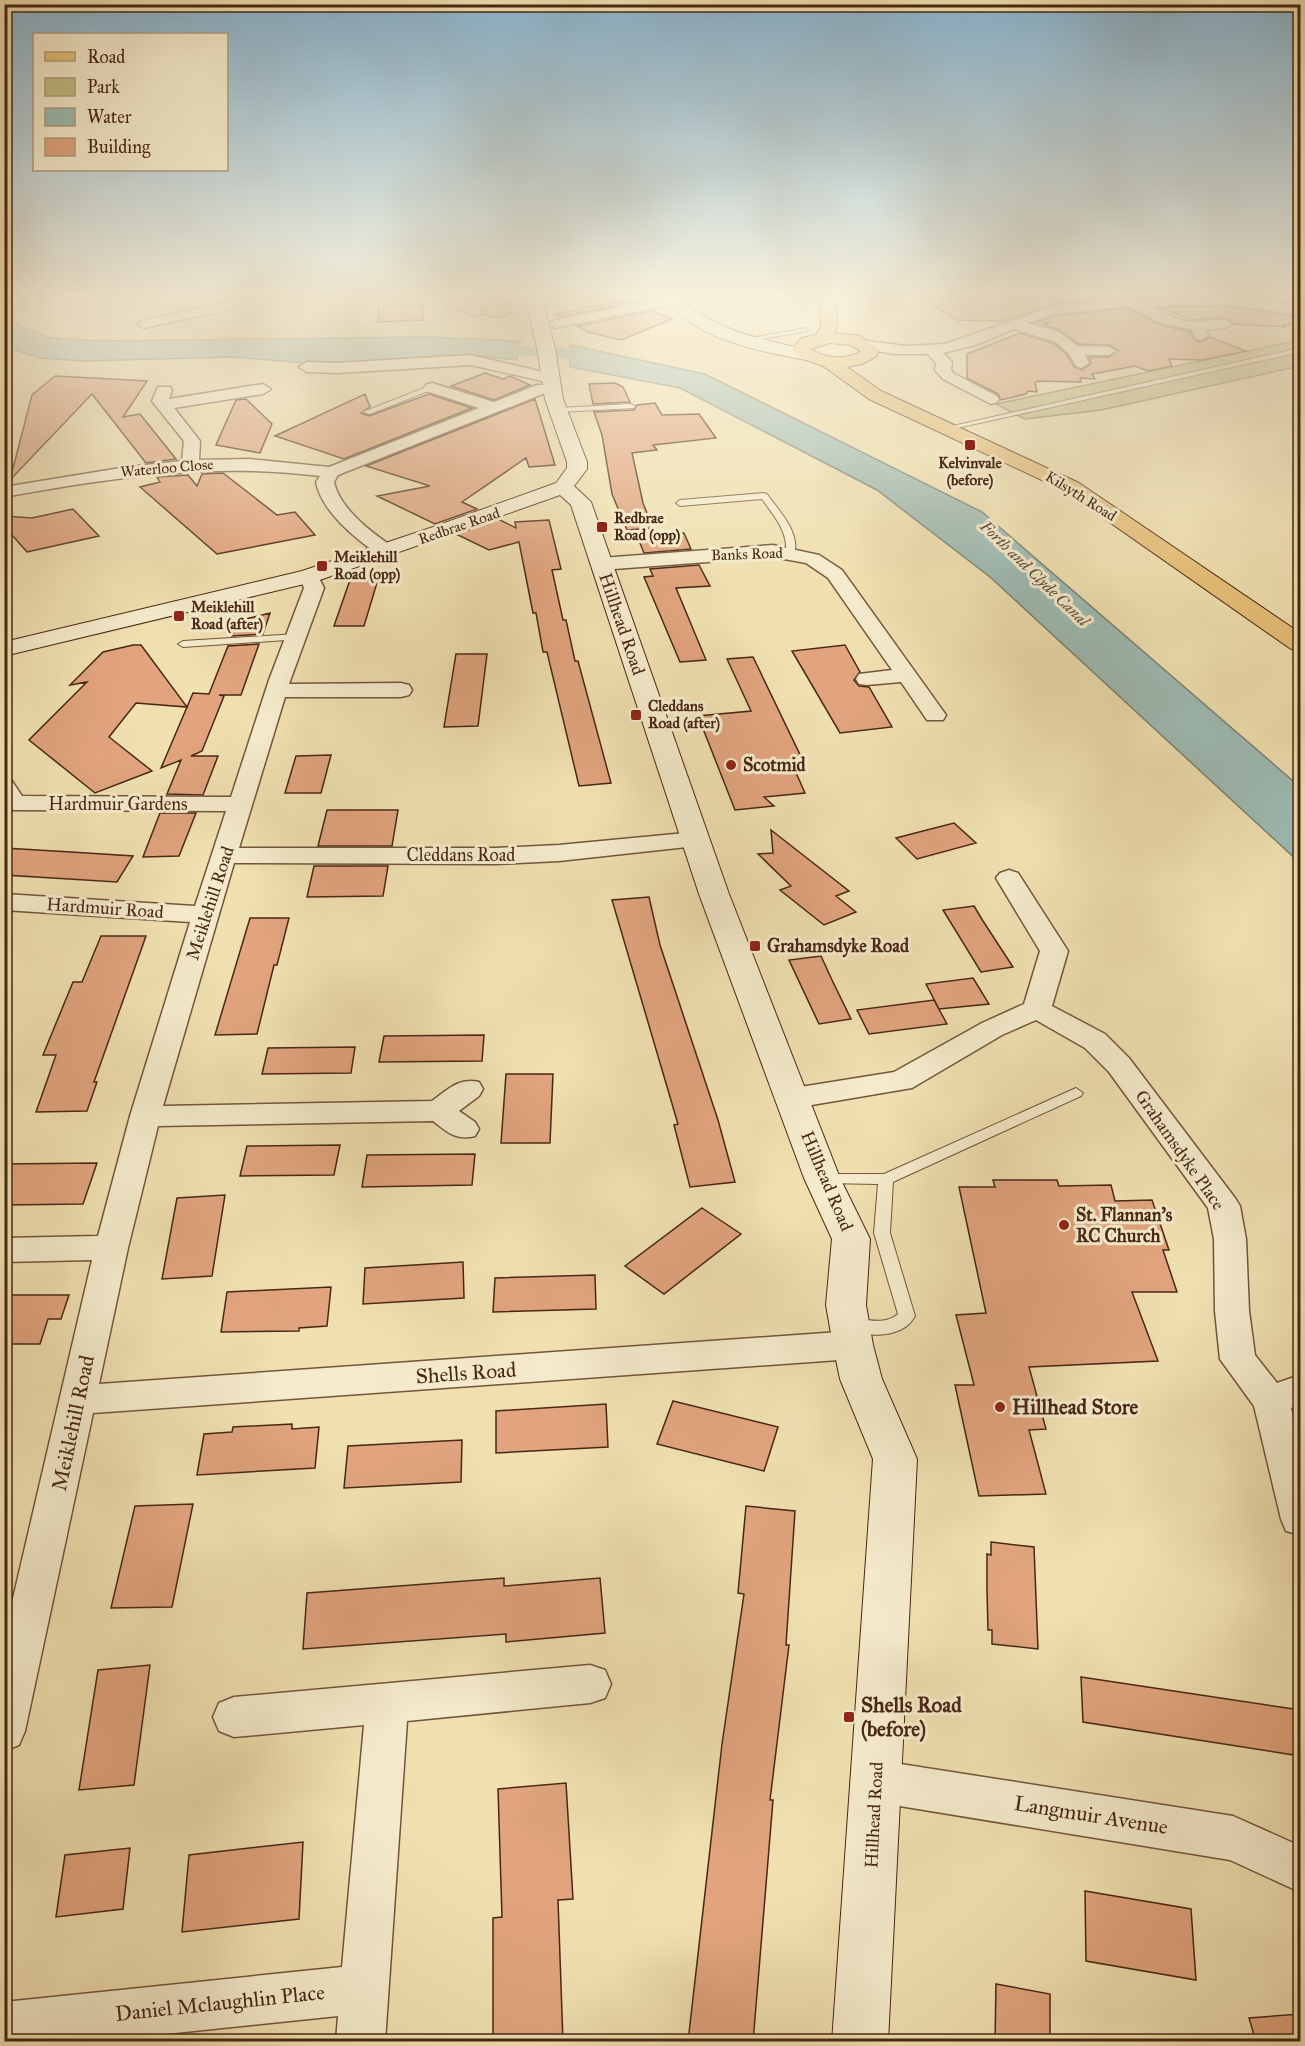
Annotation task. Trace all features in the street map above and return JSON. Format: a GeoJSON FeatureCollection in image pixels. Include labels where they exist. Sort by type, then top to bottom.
{"type":"FeatureCollection","features":[{"type":"Feature","properties":{"kind":"main road","name":"Kilsyth Road"},"geometry":{"type":"LineString","coordinates":[[872,388],[875,395],[1071,487],[1300,644]]}},
{"type":"Feature","properties":{"kind":"street"},"geometry":{"type":"LineString","coordinates":[[165,388],[161,396],[163,405],[192,441],[194,447],[190,464]]}},
{"type":"Feature","properties":{"kind":"street"},"geometry":{"type":"LineString","coordinates":[[434,388],[494,407]]}},
{"type":"Feature","properties":{"kind":"street"},"geometry":{"type":"LineString","coordinates":[[386,551],[356,525],[327,493],[325,482],[332,472],[542,388]]}},
{"type":"Feature","properties":{"kind":"street"},"geometry":{"type":"LineString","coordinates":[[553,388],[558,410],[577,462],[577,469],[563,487]]}},
{"type":"Feature","properties":{"kind":"street"},"geometry":{"type":"LineString","coordinates":[[971,388],[991,399]]}},
{"type":"Feature","properties":{"kind":"street"},"geometry":{"type":"LineString","coordinates":[[163,405],[263,389]]}},
{"type":"Feature","properties":{"kind":"street","name":"Waterloo Close"},"geometry":{"type":"LineString","coordinates":[[4,492],[95,475],[190,464],[269,464],[332,472]]}},
{"type":"Feature","properties":{"kind":"street","name":"Redbrae Road"},"geometry":{"type":"LineString","coordinates":[[4,649],[309,576],[386,551],[563,487]]}},
{"type":"Feature","properties":{"kind":"street","name":"Hillhead Road"},"geometry":{"type":"LineString","coordinates":[[563,487],[581,502],[714,894],[794,1098],[822,1178],[851,1239],[846,1305],[851,1336],[861,1379],[895,1459],[860,2042]]}},
{"type":"Feature","properties":{"kind":"street","name":"Banks Road"},"geometry":{"type":"LineString","coordinates":[[601,564],[762,551],[791,553],[823,564],[835,574],[935,715]]}},
{"type":"Feature","properties":{"kind":"street","name":"Meiklehill Road"},"geometry":{"type":"LineString","coordinates":[[4,1731],[12,1666],[79,1400],[111,1248],[145,1116],[205,915],[277,691],[314,588],[309,576]]}},
{"type":"Feature","properties":{"kind":"street"},"geometry":{"type":"LineString","coordinates":[[867,679],[907,675]]}},
{"type":"Feature","properties":{"kind":"street"},"geometry":{"type":"LineString","coordinates":[[277,691],[401,690]]}},
{"type":"Feature","properties":{"kind":"street","name":"Hardmuir Gardens"},"geometry":{"type":"LineString","coordinates":[[4,786],[14,804],[242,804]]}},
{"type":"Feature","properties":{"kind":"street","name":"Cleddans Road"},"geometry":{"type":"LineString","coordinates":[[225,855],[496,856],[559,853],[696,839]]}},
{"type":"Feature","properties":{"kind":"street"},"geometry":{"type":"LineString","coordinates":[[794,1098],[902,1081],[992,1029],[1037,1009],[1054,951],[1009,878]]}},
{"type":"Feature","properties":{"kind":"street","name":"Hardmuir Road"},"geometry":{"type":"LineString","coordinates":[[4,902],[205,915]]}},
{"type":"Feature","properties":{"kind":"street","name":"Grahamsdyke Place"},"geometry":{"type":"LineString","coordinates":[[1037,1009],[1095,1041],[1119,1065],[1224,1206],[1230,1239],[1232,1311],[1238,1359],[1286,1395],[1300,1519]]}},
{"type":"Feature","properties":{"kind":"street"},"geometry":{"type":"LineString","coordinates":[[439,1111],[468,1089]]}},
{"type":"Feature","properties":{"kind":"street"},"geometry":{"type":"LineString","coordinates":[[145,1116],[439,1111],[465,1129]]}},
{"type":"Feature","properties":{"kind":"street"},"geometry":{"type":"LineString","coordinates":[[4,1250],[111,1248]]}},
{"type":"Feature","properties":{"kind":"street","name":"Shells Road"},"geometry":{"type":"LineString","coordinates":[[79,1400],[851,1336]]}},
{"type":"Feature","properties":{"kind":"street"},"geometry":{"type":"LineString","coordinates":[[234,1717],[590,1684]]}},
{"type":"Feature","properties":{"kind":"street"},"geometry":{"type":"LineString","coordinates":[[360,2042],[387,1703]]}},
{"type":"Feature","properties":{"kind":"street","name":"Langmuir Avenue"},"geometry":{"type":"LineString","coordinates":[[875,1781],[1233,1838],[1300,1869]]}},
{"type":"Feature","properties":{"kind":"street","name":"Daniel Mclaughlin Place"},"geometry":{"type":"LineString","coordinates":[[4,2026],[364,1989]]}},
{"type":"Feature","properties":{"kind":"lane"},"geometry":{"type":"LineString","coordinates":[[367,412],[431,388]]}},
{"type":"Feature","properties":{"kind":"lane"},"geometry":{"type":"LineString","coordinates":[[948,428],[1126,388]]}},
{"type":"Feature","properties":{"kind":"lane"},"geometry":{"type":"LineString","coordinates":[[558,410],[631,406]]}},
{"type":"Feature","properties":{"kind":"lane"},"geometry":{"type":"LineString","coordinates":[[680,503],[764,496],[789,534],[793,544],[791,553]]}},
{"type":"Feature","properties":{"kind":"lane"},"geometry":{"type":"LineString","coordinates":[[183,644],[297,637]]}},
{"type":"Feature","properties":{"kind":"lane"},"geometry":{"type":"LineString","coordinates":[[822,1178],[886,1179],[1076,1093]]}},
{"type":"Feature","properties":{"kind":"lane"},"geometry":{"type":"LineString","coordinates":[[851,1336],[891,1328],[908,1316],[882,1233],[886,1179]]}},
{"type":"Feature","properties":{"kind":"green space"},"geometry":{"type":"Polygon","coordinates":[[[1070,388],[1198,388],[1101,410],[1025,419],[996,404],[1070,388]]]}},
{"type":"Feature","properties":{"kind":"water","name":"Forth and Clyde Canal"},"geometry":{"type":"Polygon","coordinates":[[[681,388],[734,388],[982,512],[1300,787],[1300,863],[990,577],[877,490],[681,388]]]}},
{"type":"Feature","properties":{"kind":"building"},"geometry":{"type":"Polygon","coordinates":[[[40,388],[142,388],[123,417],[140,414],[176,459],[146,463],[92,394],[10,480],[32,395],[40,388]]]}},
{"type":"Feature","properties":{"kind":"building"},"geometry":{"type":"Polygon","coordinates":[[[459,388],[522,388],[494,400],[459,388]]]}},
{"type":"Feature","properties":{"kind":"building"},"geometry":{"type":"Polygon","coordinates":[[[590,388],[624,388],[630,402],[593,404],[590,388]]]}},
{"type":"Feature","properties":{"kind":"building"},"geometry":{"type":"Polygon","coordinates":[[[987,388],[1036,388],[1037,392],[1028,391],[1026,394],[1001,400],[998,394],[987,388]]]}},
{"type":"Feature","properties":{"kind":"building"},"geometry":{"type":"Polygon","coordinates":[[[365,394],[370,407],[361,413],[369,416],[429,394],[472,408],[344,459],[275,436],[365,394]]]}},
{"type":"Feature","properties":{"kind":"building"},"geometry":{"type":"Polygon","coordinates":[[[246,399],[272,424],[260,453],[216,445],[236,400],[246,399]]]}},
{"type":"Feature","properties":{"kind":"building"},"geometry":{"type":"Polygon","coordinates":[[[535,399],[555,465],[529,467],[526,458],[462,502],[477,509],[435,524],[377,496],[430,486],[366,466],[535,399]]]}},
{"type":"Feature","properties":{"kind":"building"},"geometry":{"type":"Polygon","coordinates":[[[655,403],[662,415],[699,414],[716,438],[653,445],[657,450],[632,453],[643,503],[653,528],[627,530],[612,494],[602,435],[594,412],[634,410],[637,405],[655,403]]]}},
{"type":"Feature","properties":{"kind":"building"},"geometry":{"type":"Polygon","coordinates":[[[223,473],[277,515],[295,512],[315,535],[217,554],[140,487],[160,482],[157,477],[188,475],[197,486],[202,474],[223,473]]]}},
{"type":"Feature","properties":{"kind":"building"},"geometry":{"type":"Polygon","coordinates":[[[73,509],[99,536],[27,552],[4,526],[4,516],[32,518],[73,509]]]}},
{"type":"Feature","properties":{"kind":"building"},"geometry":{"type":"Polygon","coordinates":[[[498,519],[516,528],[515,522],[549,520],[561,569],[552,570],[563,620],[566,620],[575,661],[578,661],[611,783],[579,786],[547,652],[543,652],[536,613],[533,613],[519,542],[489,550],[456,534],[498,519]]]}},
{"type":"Feature","properties":{"kind":"building"},"geometry":{"type":"Polygon","coordinates":[[[684,533],[691,549],[644,553],[637,536],[684,533]]]}},
{"type":"Feature","properties":{"kind":"building"},"geometry":{"type":"Polygon","coordinates":[[[699,565],[710,586],[676,588],[706,660],[680,662],[644,577],[653,576],[650,569],[699,565]]]}},
{"type":"Feature","properties":{"kind":"building"},"geometry":{"type":"Polygon","coordinates":[[[379,576],[364,626],[334,626],[351,577],[379,576]]]}},
{"type":"Feature","properties":{"kind":"building"},"geometry":{"type":"Polygon","coordinates":[[[270,613],[263,634],[232,636],[238,621],[270,613]]]}},
{"type":"Feature","properties":{"kind":"building"},"geometry":{"type":"Polygon","coordinates":[[[259,644],[241,695],[219,695],[224,696],[202,751],[191,756],[218,756],[203,795],[167,794],[181,760],[161,768],[193,693],[209,694],[228,646],[259,644]]]}},
{"type":"Feature","properties":{"kind":"building"},"geometry":{"type":"Polygon","coordinates":[[[141,645],[187,707],[136,703],[109,737],[152,771],[95,793],[29,740],[87,682],[70,685],[103,652],[141,645]]]}},
{"type":"Feature","properties":{"kind":"building"},"geometry":{"type":"Polygon","coordinates":[[[845,645],[860,672],[854,680],[859,686],[869,687],[892,727],[840,733],[792,651],[845,645]]]}},
{"type":"Feature","properties":{"kind":"building"},"geometry":{"type":"Polygon","coordinates":[[[456,654],[487,654],[478,726],[444,727],[456,654]]]}},
{"type":"Feature","properties":{"kind":"building"},"geometry":{"type":"Polygon","coordinates":[[[753,657],[805,765],[793,766],[805,793],[764,797],[774,806],[735,810],[698,716],[751,711],[727,659],[753,657]]]}},
{"type":"Feature","properties":{"kind":"building"},"geometry":{"type":"Polygon","coordinates":[[[331,755],[321,793],[285,793],[296,756],[331,755]]]}},
{"type":"Feature","properties":{"kind":"building"},"geometry":{"type":"Polygon","coordinates":[[[327,810],[398,810],[392,846],[318,846],[327,810]]]}},
{"type":"Feature","properties":{"kind":"building"},"geometry":{"type":"Polygon","coordinates":[[[160,813],[196,813],[179,856],[143,857],[160,813]]]}},
{"type":"Feature","properties":{"kind":"building"},"geometry":{"type":"Polygon","coordinates":[[[954,823],[976,843],[917,859],[896,838],[954,823]]]}},
{"type":"Feature","properties":{"kind":"building"},"geometry":{"type":"Polygon","coordinates":[[[771,830],[849,891],[836,896],[856,912],[824,925],[780,890],[791,886],[758,854],[773,853],[771,830]]]}},
{"type":"Feature","properties":{"kind":"building"},"geometry":{"type":"Polygon","coordinates":[[[4,848],[133,856],[117,882],[4,875],[4,848]]]}},
{"type":"Feature","properties":{"kind":"building"},"geometry":{"type":"Polygon","coordinates":[[[314,866],[388,866],[383,896],[307,897],[314,866]]]}},
{"type":"Feature","properties":{"kind":"building"},"geometry":{"type":"Polygon","coordinates":[[[649,897],[660,945],[718,1120],[735,1182],[690,1187],[674,1125],[678,1124],[612,900],[649,897]]]}},
{"type":"Feature","properties":{"kind":"building"},"geometry":{"type":"Polygon","coordinates":[[[974,906],[1013,967],[981,972],[943,910],[974,906]]]}},
{"type":"Feature","properties":{"kind":"building"},"geometry":{"type":"Polygon","coordinates":[[[250,918],[289,918],[277,965],[274,965],[257,1034],[215,1035],[250,918]]]}},
{"type":"Feature","properties":{"kind":"building"},"geometry":{"type":"Polygon","coordinates":[[[101,936],[146,936],[94,1082],[97,1082],[87,1111],[36,1112],[56,1055],[43,1055],[73,982],[82,982],[101,936]]]}},
{"type":"Feature","properties":{"kind":"building"},"geometry":{"type":"Polygon","coordinates":[[[821,956],[851,1019],[819,1024],[789,960],[821,956]]]}},
{"type":"Feature","properties":{"kind":"building"},"geometry":{"type":"Polygon","coordinates":[[[973,978],[989,1004],[939,1009],[926,984],[973,978]]]}},
{"type":"Feature","properties":{"kind":"building"},"geometry":{"type":"Polygon","coordinates":[[[934,1000],[947,1024],[869,1034],[857,1010],[934,1000]]]}},
{"type":"Feature","properties":{"kind":"building"},"geometry":{"type":"Polygon","coordinates":[[[484,1035],[482,1061],[379,1062],[384,1036],[484,1035]]]}},
{"type":"Feature","properties":{"kind":"building"},"geometry":{"type":"Polygon","coordinates":[[[355,1047],[351,1073],[262,1074],[268,1048],[355,1047]]]}},
{"type":"Feature","properties":{"kind":"building"},"geometry":{"type":"Polygon","coordinates":[[[506,1074],[553,1074],[550,1143],[501,1143],[506,1074]]]}},
{"type":"Feature","properties":{"kind":"building"},"geometry":{"type":"Polygon","coordinates":[[[340,1145],[334,1175],[240,1176],[247,1146],[340,1145]]]}},
{"type":"Feature","properties":{"kind":"building"},"geometry":{"type":"Polygon","coordinates":[[[475,1154],[472,1185],[362,1187],[367,1155],[475,1154]]]}},
{"type":"Feature","properties":{"kind":"building"},"geometry":{"type":"Polygon","coordinates":[[[97,1163],[83,1204],[4,1205],[4,1164],[97,1163]]]}},
{"type":"Feature","properties":{"kind":"building"},"geometry":{"type":"Polygon","coordinates":[[[993,1180],[1057,1180],[1059,1186],[1111,1185],[1115,1201],[1152,1200],[1169,1250],[1163,1250],[1177,1292],[1132,1292],[1158,1361],[1029,1367],[1046,1429],[1029,1430],[1046,1494],[979,1496],[955,1385],[974,1385],[956,1315],[986,1313],[959,1187],[995,1187],[993,1180]]]}},
{"type":"Feature","properties":{"kind":"building"},"geometry":{"type":"Polygon","coordinates":[[[225,1195],[212,1276],[162,1279],[177,1198],[225,1195]]]}},
{"type":"Feature","properties":{"kind":"building"},"geometry":{"type":"Polygon","coordinates":[[[702,1208],[741,1234],[664,1294],[625,1266],[702,1208]]]}},
{"type":"Feature","properties":{"kind":"building"},"geometry":{"type":"Polygon","coordinates":[[[463,1262],[464,1298],[363,1304],[365,1268],[463,1262]]]}},
{"type":"Feature","properties":{"kind":"building"},"geometry":{"type":"Polygon","coordinates":[[[595,1275],[596,1309],[493,1312],[495,1278],[595,1275]]]}},
{"type":"Feature","properties":{"kind":"building"},"geometry":{"type":"Polygon","coordinates":[[[331,1287],[327,1326],[299,1328],[299,1331],[221,1332],[227,1292],[331,1287]]]}},
{"type":"Feature","properties":{"kind":"building"},"geometry":{"type":"Polygon","coordinates":[[[4,1295],[69,1295],[61,1319],[48,1319],[40,1344],[4,1344],[4,1295]]]}},
{"type":"Feature","properties":{"kind":"building"},"geometry":{"type":"Polygon","coordinates":[[[673,1401],[778,1427],[764,1471],[657,1444],[673,1401]]]}},
{"type":"Feature","properties":{"kind":"building"},"geometry":{"type":"Polygon","coordinates":[[[606,1404],[608,1447],[496,1453],[496,1411],[606,1404]]]}},
{"type":"Feature","properties":{"kind":"building"},"geometry":{"type":"Polygon","coordinates":[[[292,1424],[292,1429],[319,1427],[315,1468],[197,1475],[204,1434],[232,1432],[233,1427],[292,1424]]]}},
{"type":"Feature","properties":{"kind":"building"},"geometry":{"type":"Polygon","coordinates":[[[462,1440],[461,1482],[344,1488],[348,1446],[462,1440]]]}},
{"type":"Feature","properties":{"kind":"building"},"geometry":{"type":"Polygon","coordinates":[[[193,1504],[172,1607],[111,1608],[135,1506],[193,1504]]]}},
{"type":"Feature","properties":{"kind":"building"},"geometry":{"type":"Polygon","coordinates":[[[746,1506],[795,1511],[786,1645],[789,1645],[770,1800],[773,1800],[753,2042],[688,2042],[722,1744],[744,1594],[738,1593],[746,1506]]]}},
{"type":"Feature","properties":{"kind":"building"},"geometry":{"type":"Polygon","coordinates":[[[991,1542],[1034,1547],[1038,1649],[992,1644],[992,1630],[988,1630],[987,1591],[987,1554],[991,1555],[991,1542]]]}},
{"type":"Feature","properties":{"kind":"building"},"geometry":{"type":"Polygon","coordinates":[[[504,1578],[504,1586],[600,1578],[605,1633],[506,1642],[506,1634],[303,1649],[307,1593],[504,1578]]]}},
{"type":"Feature","properties":{"kind":"building"},"geometry":{"type":"Polygon","coordinates":[[[150,1665],[134,1785],[79,1790],[98,1670],[150,1665]]]}},
{"type":"Feature","properties":{"kind":"building"},"geometry":{"type":"Polygon","coordinates":[[[1081,1677],[1300,1710],[1300,1756],[1083,1722],[1081,1677]]]}},
{"type":"Feature","properties":{"kind":"building"},"geometry":{"type":"Polygon","coordinates":[[[566,1783],[573,1899],[558,1900],[563,2042],[493,2042],[493,1918],[502,1917],[498,1789],[566,1783]]]}},
{"type":"Feature","properties":{"kind":"building"},"geometry":{"type":"Polygon","coordinates":[[[303,1842],[299,1919],[182,1932],[189,1855],[303,1842]]]}},
{"type":"Feature","properties":{"kind":"building"},"geometry":{"type":"Polygon","coordinates":[[[130,1848],[123,1909],[56,1917],[65,1855],[130,1848]]]}},
{"type":"Feature","properties":{"kind":"building"},"geometry":{"type":"Polygon","coordinates":[[[1085,1891],[1191,1909],[1196,1980],[1086,1961],[1085,1891]]]}},
{"type":"Feature","properties":{"kind":"building"},"geometry":{"type":"Polygon","coordinates":[[[996,1984],[1050,1994],[1050,2042],[995,2042],[996,1984]]]}},
{"type":"Feature","properties":{"kind":"building"},"geometry":{"type":"Polygon","coordinates":[[[1300,2014],[1300,2042],[1256,2042],[1249,2018],[1300,2014]]]}},
{"type":"Feature","properties":{"kind":"place","name":"Kelvinvale (before)"},"geometry":{"type":"Point","coordinates":[970,445]}},
{"type":"Feature","properties":{"kind":"place","name":"Redbrae Road (opp)"},"geometry":{"type":"Point","coordinates":[602,527]}},
{"type":"Feature","properties":{"kind":"place","name":"Meiklehill Road (opp)"},"geometry":{"type":"Point","coordinates":[322,566]}},
{"type":"Feature","properties":{"kind":"place","name":"Meiklehill Road (after)"},"geometry":{"type":"Point","coordinates":[179,616]}},
{"type":"Feature","properties":{"kind":"place","name":"Cleddans Road (after)"},"geometry":{"type":"Point","coordinates":[636,715]}},
{"type":"Feature","properties":{"kind":"place","name":"Scotmid"},"geometry":{"type":"Point","coordinates":[731,765]}},
{"type":"Feature","properties":{"kind":"place","name":"Grahamsdyke Road"},"geometry":{"type":"Point","coordinates":[755,946]}},
{"type":"Feature","properties":{"kind":"place","name":"St. Flannan's RC Church"},"geometry":{"type":"Point","coordinates":[1064,1225]}},
{"type":"Feature","properties":{"kind":"place","name":"Hillhead Store"},"geometry":{"type":"Point","coordinates":[1000,1407]}},
{"type":"Feature","properties":{"kind":"place","name":"Shells Road (before)"},"geometry":{"type":"Point","coordinates":[849,1717]}}]}
